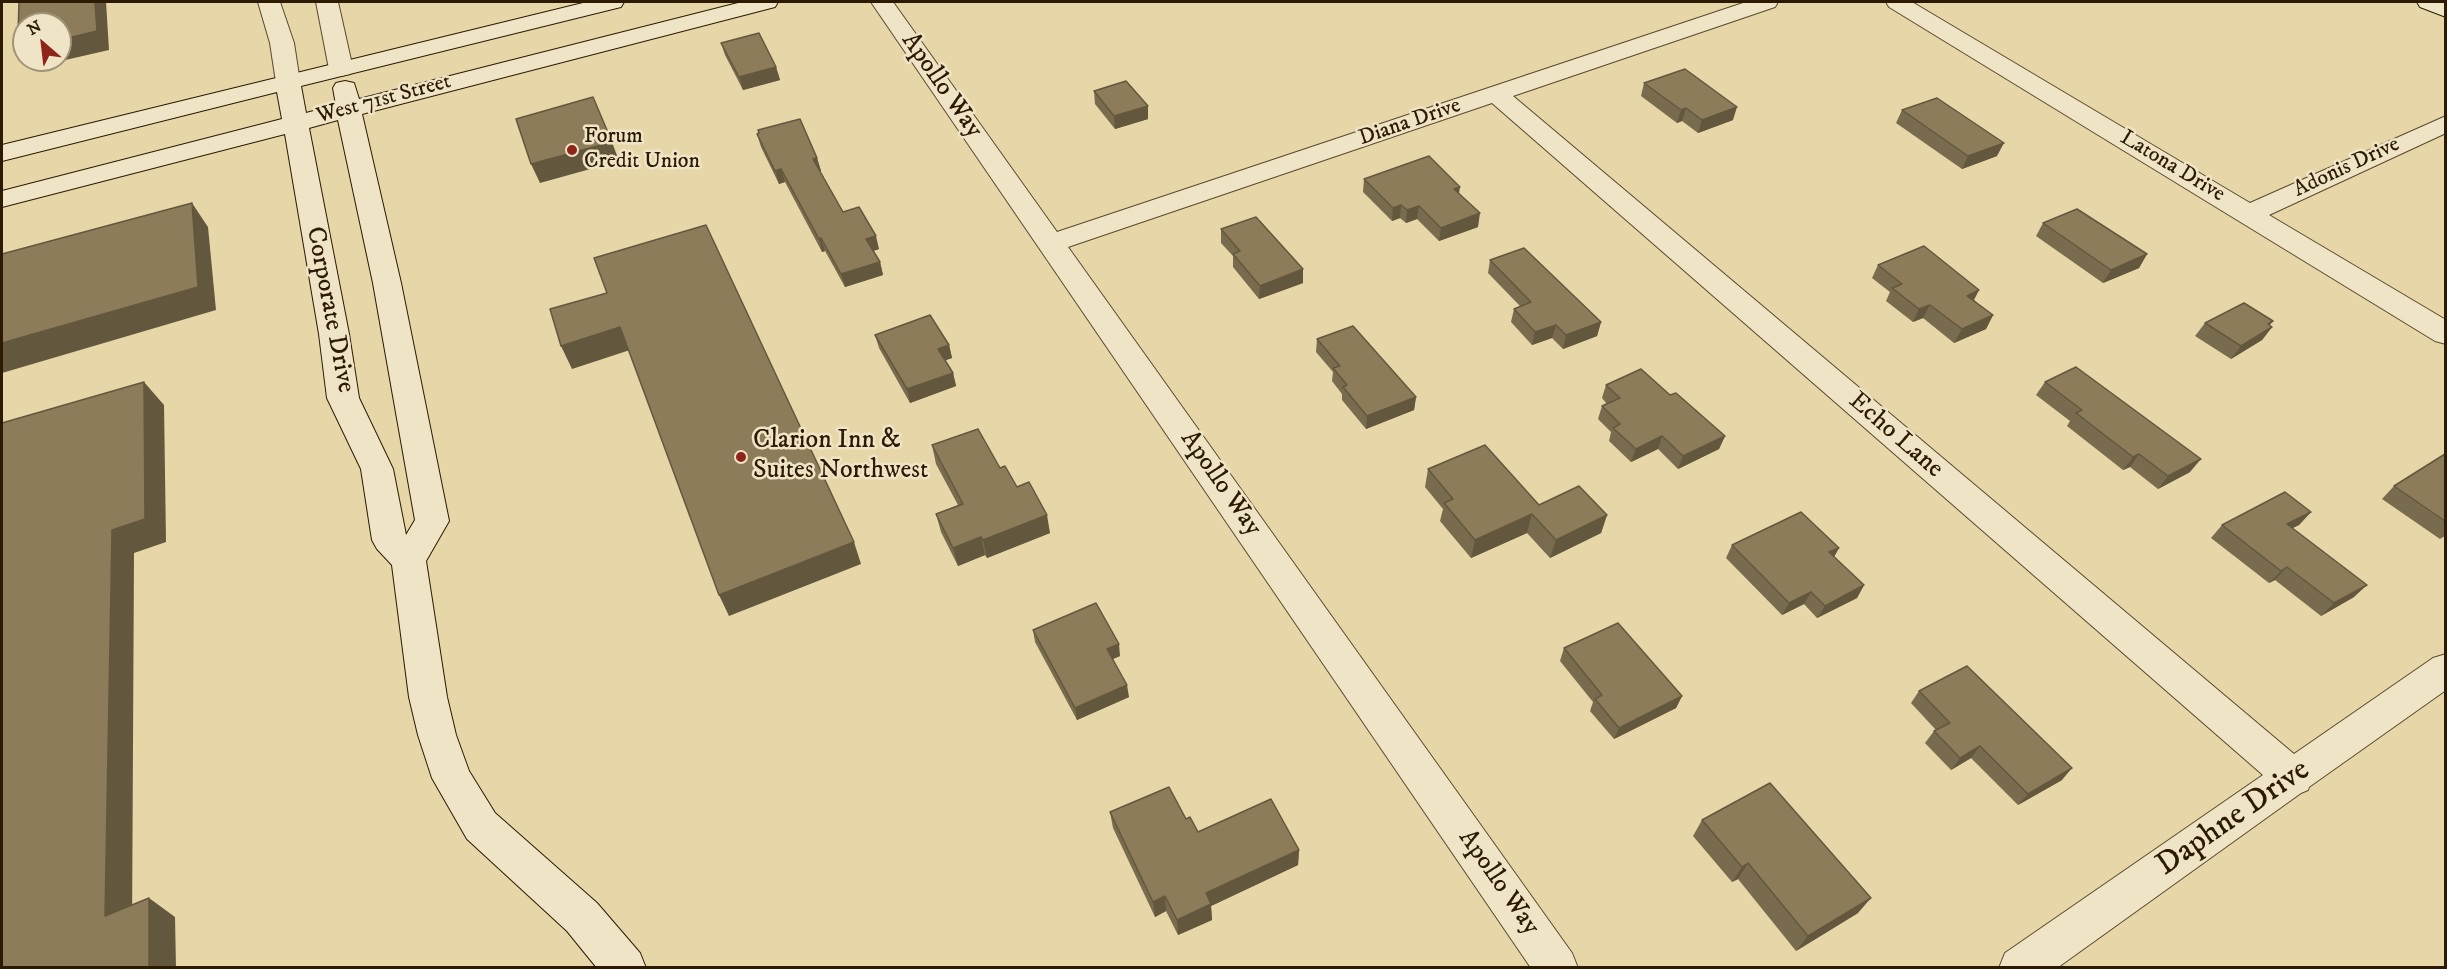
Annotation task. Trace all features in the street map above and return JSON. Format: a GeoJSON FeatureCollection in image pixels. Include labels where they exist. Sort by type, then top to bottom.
{"type":"FeatureCollection","features":[{"type":"Feature","properties":{"kind":"street","name":"Corporate Drive"},"geometry":{"type":"LineString","coordinates":[[269,2],[282,43],[334,334],[343,398],[377,469],[389,540],[409,560]]}},
{"type":"Feature","properties":{"kind":"street"},"geometry":{"type":"LineString","coordinates":[[327,2],[389,294],[432,521],[409,560],[428,697],[437,735],[452,778],[481,826],[582,917],[625,968]]}},
{"type":"Feature","properties":{"kind":"street","name":"West 71st Street"},"geometry":{"type":"LineString","coordinates":[[2,153],[613,2]]}},
{"type":"Feature","properties":{"kind":"street"},"geometry":{"type":"LineString","coordinates":[[347,104],[435,70],[633,19],[685,2]]}},
{"type":"Feature","properties":{"kind":"street","name":"West 71st Street"},"geometry":{"type":"LineString","coordinates":[[2,199],[296,123],[347,104],[767,2]]}},
{"type":"Feature","properties":{"kind":"street","name":"Apollo Way"},"geometry":{"type":"LineString","coordinates":[[882,2],[1557,968]]}},
{"type":"Feature","properties":{"kind":"street","name":"Diana Drive"},"geometry":{"type":"LineString","coordinates":[[1052,243],[1767,2]]}},
{"type":"Feature","properties":{"kind":"street","name":"Latona Drive"},"geometry":{"type":"LineString","coordinates":[[1897,2],[2445,334]]}},
{"type":"Feature","properties":{"kind":"street"},"geometry":{"type":"LineString","coordinates":[[2428,2],[2445,10]]}},
{"type":"Feature","properties":{"kind":"street","name":"Echo Lane"},"geometry":{"type":"LineString","coordinates":[[1496,94],[2294,778]]}},
{"type":"Feature","properties":{"kind":"street","name":"Adonis Drive"},"geometry":{"type":"LineString","coordinates":[[2249,214],[2445,123]]}},
{"type":"Feature","properties":{"kind":"street","name":"Daphne Drive"},"geometry":{"type":"LineString","coordinates":[[2020,968],[2294,778],[2445,669]]}},
{"type":"Feature","properties":{"kind":"building"},"geometry":{"type":"Polygon","coordinates":[[[19,2],[95,2],[97,31],[72,37],[72,12],[19,12],[19,2]]]}},
{"type":"Feature","properties":{"kind":"building"},"geometry":{"type":"Polygon","coordinates":[[[759,33],[776,67],[739,77],[721,43],[759,33]]]}},
{"type":"Feature","properties":{"kind":"building"},"geometry":{"type":"Polygon","coordinates":[[[1685,69],[1737,107],[1702,120],[1686,108],[1681,110],[1644,83],[1685,69]]]}},
{"type":"Feature","properties":{"kind":"building"},"geometry":{"type":"Polygon","coordinates":[[[1126,81],[1148,106],[1114,116],[1094,91],[1126,81]]]}},
{"type":"Feature","properties":{"kind":"building"},"geometry":{"type":"Polygon","coordinates":[[[593,97],[612,142],[531,164],[516,119],[593,97]]]}},
{"type":"Feature","properties":{"kind":"building"},"geometry":{"type":"Polygon","coordinates":[[[1937,98],[2004,143],[1968,156],[1902,110],[1937,98]]]}},
{"type":"Feature","properties":{"kind":"building"},"geometry":{"type":"Polygon","coordinates":[[[800,119],[817,158],[813,159],[843,212],[859,207],[876,236],[866,239],[880,262],[841,274],[781,169],[775,171],[757,134],[758,130],[800,119]]]}},
{"type":"Feature","properties":{"kind":"building"},"geometry":{"type":"Polygon","coordinates":[[[1429,156],[1460,187],[1454,189],[1480,213],[1441,228],[1419,206],[1407,210],[1401,205],[1393,208],[1364,179],[1429,156]]]}},
{"type":"Feature","properties":{"kind":"building"},"geometry":{"type":"Polygon","coordinates":[[[192,203],[198,287],[2,343],[2,254],[192,203]]]}},
{"type":"Feature","properties":{"kind":"building"},"geometry":{"type":"Polygon","coordinates":[[[2077,209],[2147,254],[2111,270],[2043,223],[2077,209]]]}},
{"type":"Feature","properties":{"kind":"building"},"geometry":{"type":"Polygon","coordinates":[[[1256,217],[1303,269],[1260,286],[1233,254],[1240,251],[1221,229],[1256,217]]]}},
{"type":"Feature","properties":{"kind":"building","name":"Clarion Inn & Suites Northwest"},"geometry":{"type":"Polygon","coordinates":[[[706,225],[854,542],[719,595],[620,327],[561,346],[550,309],[607,293],[594,258],[706,225]]]}},
{"type":"Feature","properties":{"kind":"building"},"geometry":{"type":"Polygon","coordinates":[[[1924,246],[1979,290],[1967,296],[1993,315],[1962,329],[1930,305],[1919,309],[1892,288],[1902,284],[1878,265],[1924,246]]]}},
{"type":"Feature","properties":{"kind":"building"},"geometry":{"type":"Polygon","coordinates":[[[1524,248],[1601,322],[1566,335],[1556,325],[1535,332],[1514,309],[1531,302],[1490,260],[1524,248]]]}},
{"type":"Feature","properties":{"kind":"building"},"geometry":{"type":"Polygon","coordinates":[[[2244,303],[2273,321],[2268,324],[2272,327],[2241,346],[2205,323],[2244,303]]]}},
{"type":"Feature","properties":{"kind":"building"},"geometry":{"type":"Polygon","coordinates":[[[930,315],[949,345],[938,349],[953,373],[907,389],[875,335],[930,315]]]}},
{"type":"Feature","properties":{"kind":"building"},"geometry":{"type":"Polygon","coordinates":[[[1353,326],[1416,397],[1367,416],[1343,387],[1347,385],[1333,368],[1340,366],[1317,339],[1353,326]]]}},
{"type":"Feature","properties":{"kind":"building"},"geometry":{"type":"Polygon","coordinates":[[[2076,367],[2201,459],[2168,476],[2139,454],[2133,457],[2076,413],[2082,410],[2045,382],[2076,367]]]}},
{"type":"Feature","properties":{"kind":"building"},"geometry":{"type":"Polygon","coordinates":[[[1641,369],[1670,395],[1676,393],[1725,436],[1683,456],[1662,436],[1636,449],[1613,428],[1620,424],[1602,406],[1620,398],[1606,385],[1641,369]]]}},
{"type":"Feature","properties":{"kind":"building"},"geometry":{"type":"Polygon","coordinates":[[[144,382],[145,519],[112,530],[105,916],[149,898],[149,968],[2,968],[2,423],[144,382]]]}},
{"type":"Feature","properties":{"kind":"building"},"geometry":{"type":"Polygon","coordinates":[[[978,429],[1000,468],[1005,466],[1017,487],[1029,482],[1047,515],[983,540],[981,537],[953,548],[936,514],[963,504],[932,445],[978,429]]]}},
{"type":"Feature","properties":{"kind":"building"},"geometry":{"type":"Polygon","coordinates":[[[1485,445],[1539,505],[1579,486],[1607,515],[1556,540],[1532,514],[1475,540],[1444,503],[1453,499],[1428,469],[1485,445]]]}},
{"type":"Feature","properties":{"kind":"building"},"geometry":{"type":"Polygon","coordinates":[[[2445,454],[2445,521],[2394,486],[2445,454]]]}},
{"type":"Feature","properties":{"kind":"building"},"geometry":{"type":"Polygon","coordinates":[[[2285,492],[2311,512],[2287,524],[2367,585],[2334,603],[2287,567],[2281,571],[2222,525],[2285,492]]]}},
{"type":"Feature","properties":{"kind":"building"},"geometry":{"type":"Polygon","coordinates":[[[1801,512],[1839,548],[1829,552],[1864,585],[1825,606],[1811,592],[1789,603],[1732,545],[1801,512]]]}},
{"type":"Feature","properties":{"kind":"building"},"geometry":{"type":"Polygon","coordinates":[[[1096,603],[1119,644],[1107,649],[1127,685],[1075,708],[1033,630],[1096,603]]]}},
{"type":"Feature","properties":{"kind":"building"},"geometry":{"type":"Polygon","coordinates":[[[1618,623],[1682,696],[1619,728],[1595,699],[1602,695],[1564,648],[1618,623]]]}},
{"type":"Feature","properties":{"kind":"building"},"geometry":{"type":"Polygon","coordinates":[[[1967,666],[2072,768],[2028,794],[1980,746],[1960,758],[1934,731],[1950,723],[1919,691],[1967,666]]]}},
{"type":"Feature","properties":{"kind":"building"},"geometry":{"type":"Polygon","coordinates":[[[1770,783],[1871,898],[1808,936],[1748,863],[1742,867],[1702,820],[1770,783]]]}},
{"type":"Feature","properties":{"kind":"building"},"geometry":{"type":"Polygon","coordinates":[[[1169,787],[1186,819],[1190,817],[1198,832],[1271,799],[1299,850],[1206,893],[1211,904],[1177,920],[1165,896],[1153,902],[1110,812],[1169,787]]]}},
{"type":"Feature","properties":{"kind":"place","name":"Forum Credit Union"},"geometry":{"type":"Point","coordinates":[572,150]}},
{"type":"Feature","properties":{"kind":"place","name":"Clarion Inn & Suites Northwest"},"geometry":{"type":"Point","coordinates":[741,457]}}]}
